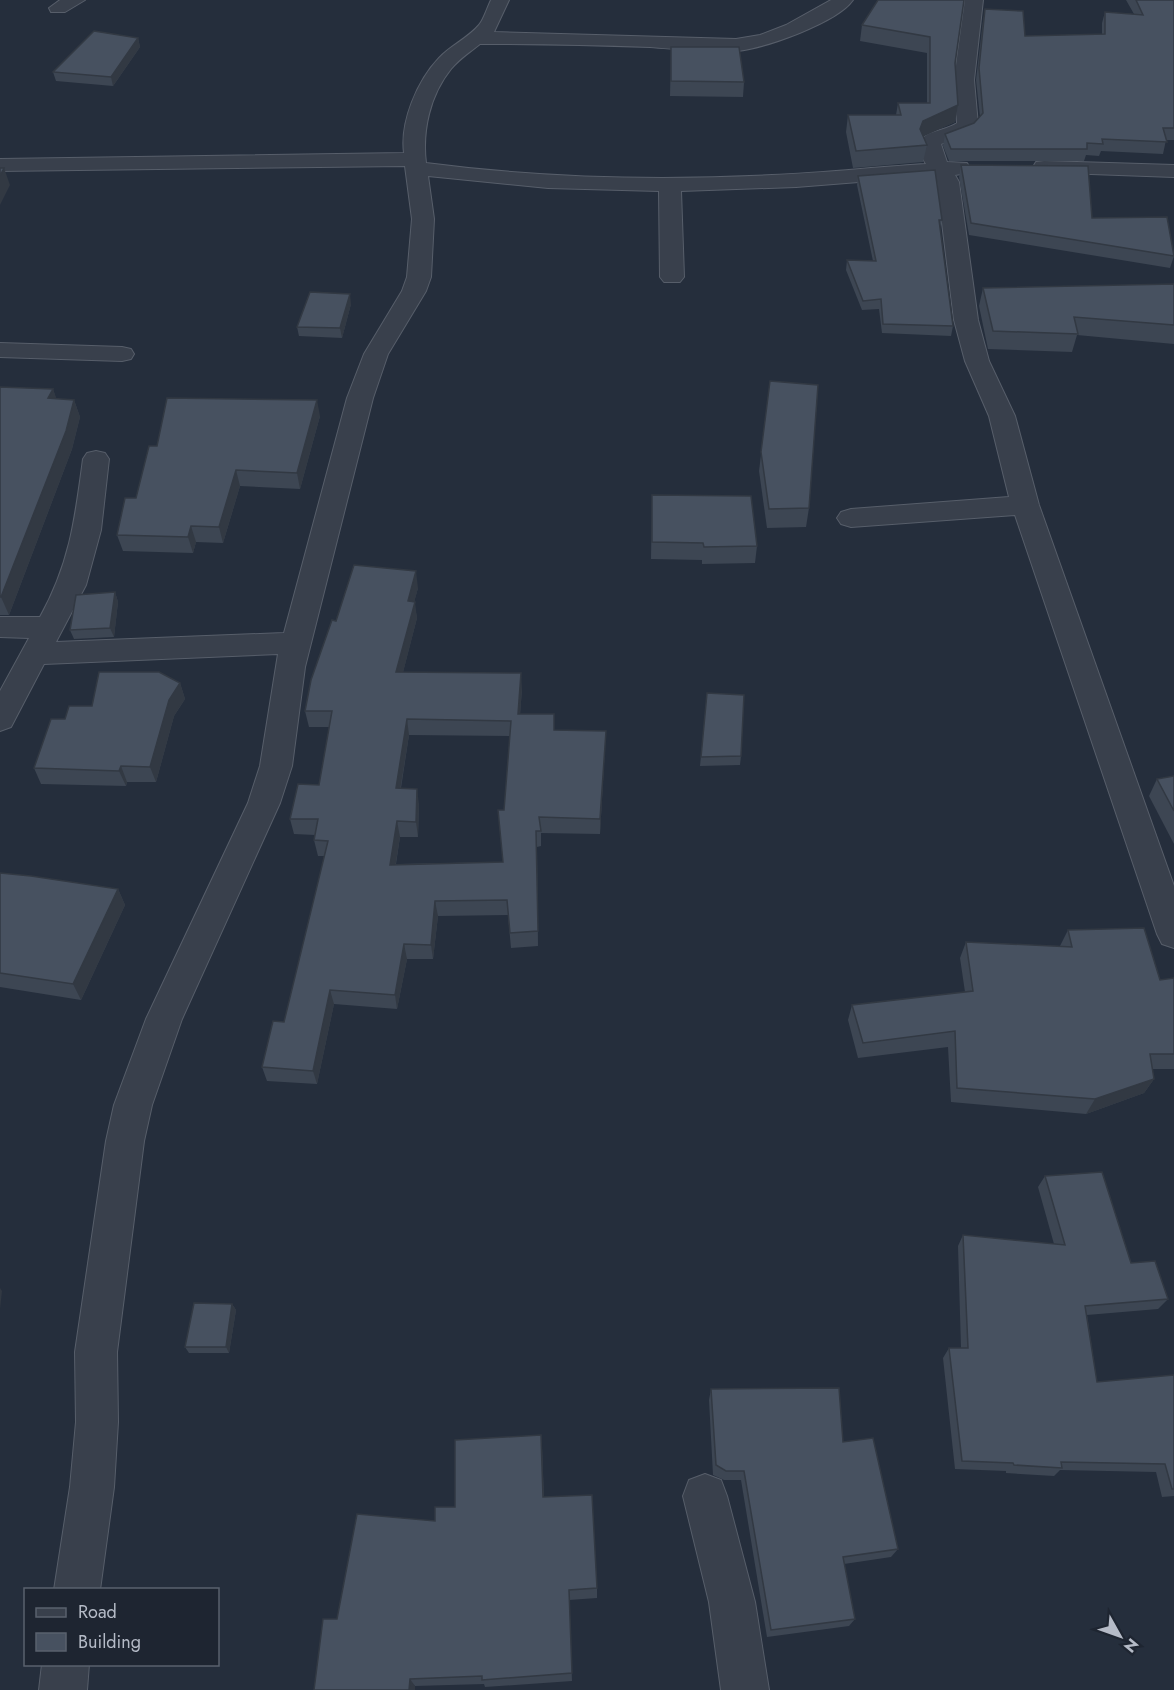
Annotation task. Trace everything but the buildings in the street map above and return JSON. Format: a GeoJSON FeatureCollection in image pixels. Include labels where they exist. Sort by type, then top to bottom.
{"type":"FeatureCollection","features":[{"type":"Feature","properties":{"kind":"street"},"geometry":{"type":"LineString","coordinates":[[58,8],[76,0]]}},
{"type":"Feature","properties":{"kind":"street"},"geometry":{"type":"LineString","coordinates":[[77,1588],[92,1486],[96,1422],[96,1352],[125,1141],[133,1106],[164,1020],[264,803],[276,766],[290,667],[369,368],[414,291],[419,277],[423,219],[413,142],[418,114],[432,80],[445,63],[492,21],[500,0]]}},
{"type":"Feature","properties":{"kind":"street"},"geometry":{"type":"LineString","coordinates":[[475,38],[560,38],[736,45],[764,42],[778,37],[844,0]]}},
{"type":"Feature","properties":{"kind":"street"},"geometry":{"type":"LineString","coordinates":[[974,0],[964,80],[968,125],[957,132],[935,137],[929,144],[930,152],[943,169],[951,195],[966,320],[977,361],[1002,416],[1025,505],[1174,934]]}},
{"type":"Feature","properties":{"kind":"street"},"geometry":{"type":"LineString","coordinates":[[0,165],[416,164],[485,176],[670,183],[789,181],[983,167]]}},
{"type":"Feature","properties":{"kind":"street"},"geometry":{"type":"LineString","coordinates":[[1025,167],[1174,171]]}},
{"type":"Feature","properties":{"kind":"street"},"geometry":{"type":"LineString","coordinates":[[670,183],[672,277]]}},
{"type":"Feature","properties":{"kind":"street"},"geometry":{"type":"LineString","coordinates":[[0,350],[122,354]]}},
{"type":"Feature","properties":{"kind":"street"},"geometry":{"type":"LineString","coordinates":[[0,719],[51,628],[72,585],[87,530],[96,459]]}},
{"type":"Feature","properties":{"kind":"street"},"geometry":{"type":"LineString","coordinates":[[851,518],[1025,505]]}},
{"type":"Feature","properties":{"kind":"street"},"geometry":{"type":"LineString","coordinates":[[0,627],[51,628]]}},
{"type":"Feature","properties":{"kind":"street"},"geometry":{"type":"LineString","coordinates":[[36,654],[297,643]]}},
{"type":"Feature","properties":{"kind":"street"},"geometry":{"type":"LineString","coordinates":[[705,1496],[732,1602],[745,1690]]}},
{"type":"Feature","properties":{"kind":"street"},"geometry":{"type":"LineString","coordinates":[[63,1690],[66,1666]]}}]}
